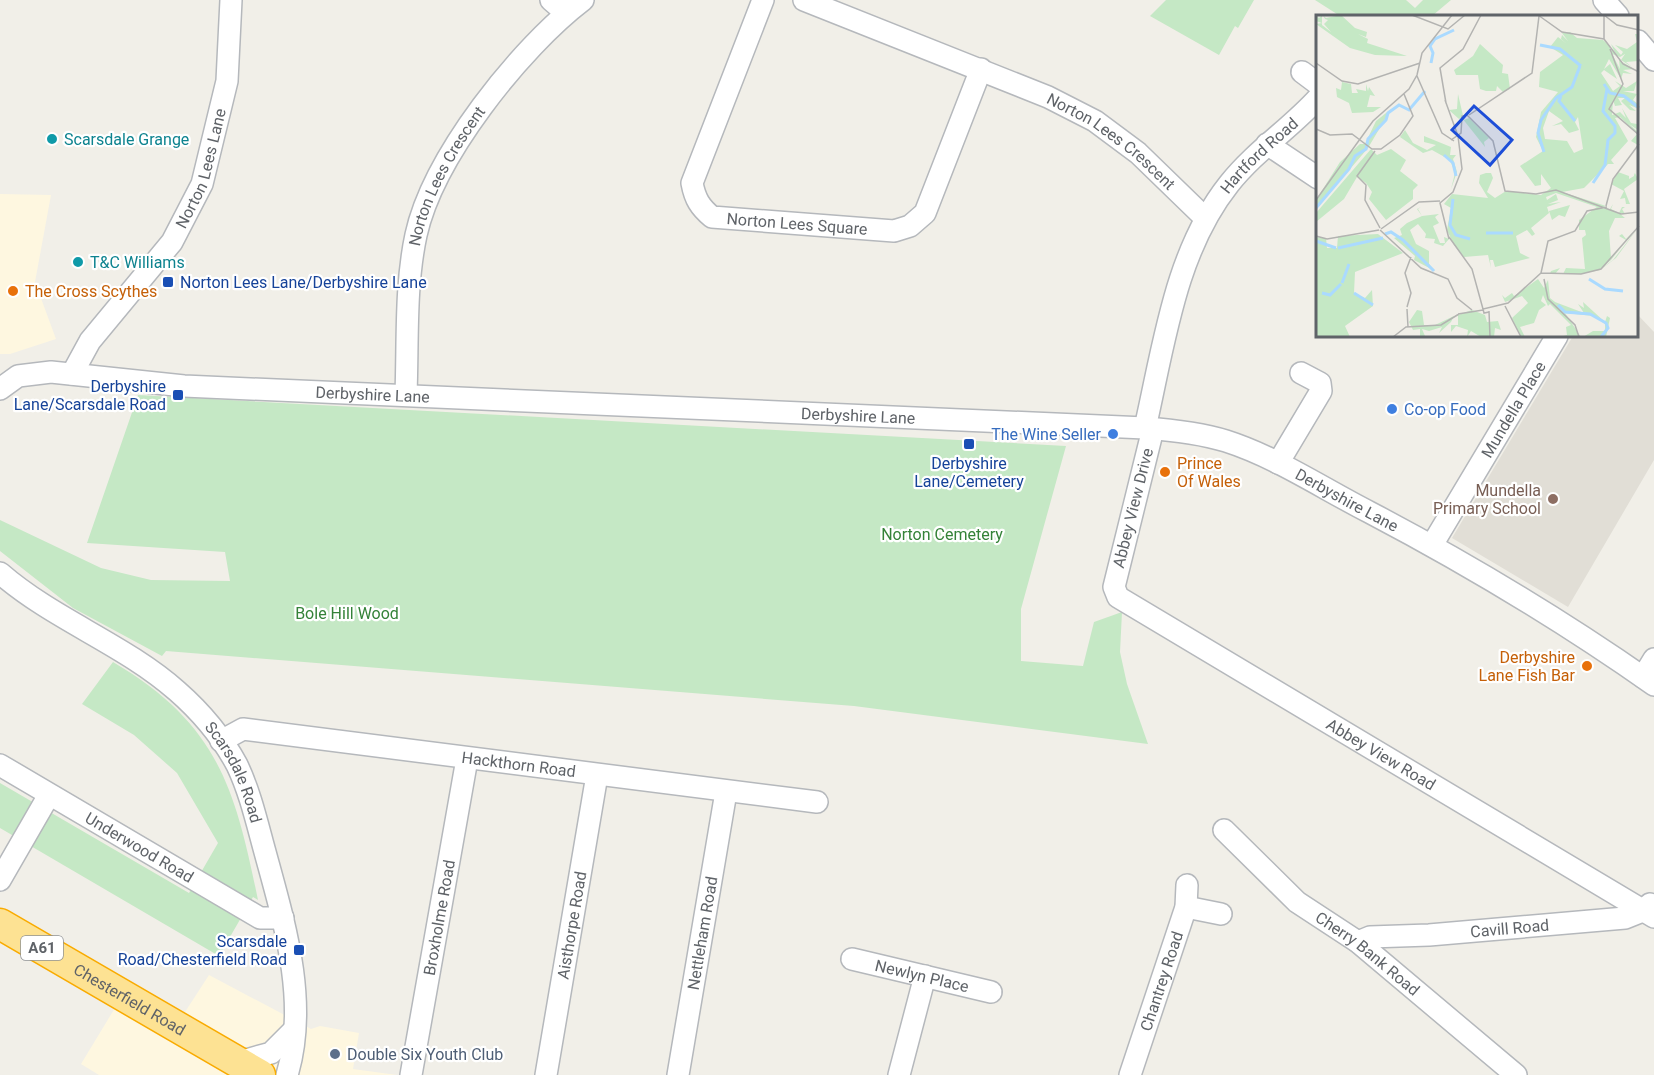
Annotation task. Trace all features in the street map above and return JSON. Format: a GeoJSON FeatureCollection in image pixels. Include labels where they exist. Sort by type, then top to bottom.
{"type":"FeatureCollection","features":[{"type":"Feature","properties":{"kind":"highway","name":"Chesterfield Road"},"geometry":{"type":"LineString","coordinates":[[0,924],[249,1069]]}},
{"type":"Feature","properties":{"kind":"street","name":"Norton Lees Lane"},"geometry":{"type":"LineString","coordinates":[[72,374],[90,341],[172,242],[202,184],[227,81],[231,0]]}},
{"type":"Feature","properties":{"kind":"street","name":"Norton Lees Crescent"},"geometry":{"type":"LineString","coordinates":[[406,394],[412,262],[417,233],[428,203],[448,162],[496,88],[559,7],[583,0]]}},
{"type":"Feature","properties":{"kind":"street","name":"Norton Lees Square"},"geometry":{"type":"LineString","coordinates":[[763,0],[692,183],[694,196],[701,208],[712,217],[894,231],[910,226],[925,213],[981,69]]}},
{"type":"Feature","properties":{"kind":"street","name":"Norton Lees Crescent"},"geometry":{"type":"LineString","coordinates":[[804,0],[1048,96],[1095,122],[1138,153],[1205,218]]}},
{"type":"Feature","properties":{"kind":"street"},"geometry":{"type":"LineString","coordinates":[[1604,0],[1617,15]]}},
{"type":"Feature","properties":{"kind":"street"},"geometry":{"type":"LineString","coordinates":[[1639,41],[1654,60]]}},
{"type":"Feature","properties":{"kind":"street","name":"Hartford Road"},"geometry":{"type":"LineString","coordinates":[[1205,218],[1230,183],[1267,144],[1316,100]]}},
{"type":"Feature","properties":{"kind":"street"},"geometry":{"type":"LineString","coordinates":[[1267,144],[1316,177]]}},
{"type":"Feature","properties":{"kind":"street"},"geometry":{"type":"LineString","coordinates":[[1149,428],[1170,314],[1187,259],[1205,218]]}},
{"type":"Feature","properties":{"kind":"street","name":"Mundella Place"},"geometry":{"type":"LineString","coordinates":[[1432,545],[1556,338]]}},
{"type":"Feature","properties":{"kind":"street","name":"Derbyshire Lane"},"geometry":{"type":"LineString","coordinates":[[9,370],[184,386],[1149,428],[1226,441],[1278,463],[1432,545],[1650,674]]}},
{"type":"Feature","properties":{"kind":"street"},"geometry":{"type":"LineString","coordinates":[[0,389],[9,370]]}},
{"type":"Feature","properties":{"kind":"street"},"geometry":{"type":"LineString","coordinates":[[1278,463],[1321,391],[1320,383],[1301,373]]}},
{"type":"Feature","properties":{"kind":"street","name":"Abbey View Drive"},"geometry":{"type":"LineString","coordinates":[[1114,587],[1149,428]]}},
{"type":"Feature","properties":{"kind":"street","name":"Scarsdale Road"},"geometry":{"type":"LineString","coordinates":[[0,573],[80,629],[150,669],[194,707],[237,765],[250,799],[283,918],[292,978],[293,1031],[287,1075]]}},
{"type":"Feature","properties":{"kind":"street","name":"Abbey View Road"},"geometry":{"type":"LineString","coordinates":[[1114,587],[1118,597],[1651,909]]}},
{"type":"Feature","properties":{"kind":"street","name":"Hackthorn Road"},"geometry":{"type":"LineString","coordinates":[[221,741],[243,729],[817,802]]}},
{"type":"Feature","properties":{"kind":"street","name":"Broxholme Road"},"geometry":{"type":"LineString","coordinates":[[411,1075],[467,759]]}},
{"type":"Feature","properties":{"kind":"street","name":"Underwood Road"},"geometry":{"type":"LineString","coordinates":[[0,765],[260,918],[283,918]]}},
{"type":"Feature","properties":{"kind":"street","name":"Aisthorpe Road"},"geometry":{"type":"LineString","coordinates":[[546,1075],[597,775]]}},
{"type":"Feature","properties":{"kind":"street","name":"Nettleham Road"},"geometry":{"type":"LineString","coordinates":[[678,1075],[726,792]]}},
{"type":"Feature","properties":{"kind":"street"},"geometry":{"type":"LineString","coordinates":[[0,880],[49,795]]}},
{"type":"Feature","properties":{"kind":"street","name":"Cherry Bank Road"},"geometry":{"type":"LineString","coordinates":[[1224,830],[1297,902],[1358,942],[1516,1075]]}},
{"type":"Feature","properties":{"kind":"street","name":"Chantrey Road"},"geometry":{"type":"LineString","coordinates":[[1130,1075],[1186,907],[1187,885]]}},
{"type":"Feature","properties":{"kind":"street"},"geometry":{"type":"LineString","coordinates":[[1186,907],[1221,914]]}},
{"type":"Feature","properties":{"kind":"street","name":"Cavill Road"},"geometry":{"type":"LineString","coordinates":[[1358,942],[1370,937],[1573,924],[1625,918],[1651,909]]}},
{"type":"Feature","properties":{"kind":"street","name":"Newlyn Place"},"geometry":{"type":"LineString","coordinates":[[852,959],[991,992]]}},
{"type":"Feature","properties":{"kind":"street"},"geometry":{"type":"LineString","coordinates":[[899,1075],[925,976]]}},
{"type":"Feature","properties":{"kind":"street"},"geometry":{"type":"LineString","coordinates":[[249,1069],[271,1053],[293,1031]]}},
{"type":"Feature","properties":{"kind":"shaded area"},"geometry":{"type":"Polygon","coordinates":[[[0,194],[51,195],[35,282],[56,339],[10,354],[0,354],[0,194]]]}},
{"type":"Feature","properties":{"kind":"shaded area","name":"Mundella Primary School"},"geometry":{"type":"Polygon","coordinates":[[[1639,316],[1654,332],[1654,460],[1568,607],[1452,538],[1572,338],[1639,338],[1639,316]]]}},
{"type":"Feature","properties":{"kind":"shaded area"},"geometry":{"type":"Polygon","coordinates":[[[209,975],[311,1029],[320,1026],[359,1033],[353,1069],[397,1075],[99,1075],[81,1064],[121,998],[174,1029],[209,975]]]}},
{"type":"Feature","properties":{"kind":"green space"},"geometry":{"type":"Polygon","coordinates":[[[1166,0],[1254,0],[1238,28],[1235,26],[1219,55],[1150,16],[1166,0]]]}},
{"type":"Feature","properties":{"kind":"green space"},"geometry":{"type":"Polygon","coordinates":[[[1315,0],[1406,0],[1415,8],[1423,0],[1451,0],[1433,15],[1338,15],[1315,0]]]}},
{"type":"Feature","properties":{"kind":"green space","name":"Norton Cemetery"},"geometry":{"type":"Polygon","coordinates":[[[138,395],[1066,446],[1021,609],[1021,661],[1083,666],[1094,622],[1122,612],[1120,652],[1127,684],[1148,744],[854,706],[166,651],[162,656],[73,608],[0,551],[0,520],[101,568],[151,580],[230,581],[225,552],[87,543],[138,395]]]}},
{"type":"Feature","properties":{"kind":"green space"},"geometry":{"type":"Polygon","coordinates":[[[113,662],[148,685],[177,710],[199,735],[216,762],[230,792],[258,900],[253,897],[219,956],[0,828],[0,783],[189,893],[218,843],[177,773],[134,735],[82,704],[113,662]]]}},
{"type":"Feature","properties":{"kind":"place","name":"Scarsdale Grange"},"geometry":{"type":"Point","coordinates":[52,139]}},
{"type":"Feature","properties":{"kind":"place","name":"T&C Williams"},"geometry":{"type":"Point","coordinates":[78,262]}},
{"type":"Feature","properties":{"kind":"place","name":"Norton Lees Lane/Derbyshire Lane"},"geometry":{"type":"Point","coordinates":[168,282]}},
{"type":"Feature","properties":{"kind":"place","name":"The Cross Scythes"},"geometry":{"type":"Point","coordinates":[13,291]}},
{"type":"Feature","properties":{"kind":"place","name":"Derbyshire Lane/Scarsdale Road"},"geometry":{"type":"Point","coordinates":[178,395]}},
{"type":"Feature","properties":{"kind":"place","name":"Co-op Food"},"geometry":{"type":"Point","coordinates":[1392,409]}},
{"type":"Feature","properties":{"kind":"place","name":"The Wine Seller"},"geometry":{"type":"Point","coordinates":[1113,434]}},
{"type":"Feature","properties":{"kind":"place","name":"Derbyshire Lane/Cemetery"},"geometry":{"type":"Point","coordinates":[969,444]}},
{"type":"Feature","properties":{"kind":"place","name":"Prince Of Wales"},"geometry":{"type":"Point","coordinates":[1165,472]}},
{"type":"Feature","properties":{"kind":"place","name":"Mundella Primary School"},"geometry":{"type":"Point","coordinates":[1553,499]}},
{"type":"Feature","properties":{"kind":"place","name":"Derbyshire Lane Fish Bar"},"geometry":{"type":"Point","coordinates":[1587,666]}},
{"type":"Feature","properties":{"kind":"place","name":"Scarsdale Road/Chesterfield Road"},"geometry":{"type":"Point","coordinates":[299,950]}},
{"type":"Feature","properties":{"kind":"place","name":"Double Six Youth Club"},"geometry":{"type":"Point","coordinates":[335,1054]}},
{"type":"Feature","properties":{"kind":"park label","name":"Bole Hill Wood"},"geometry":{"type":"Point","coordinates":[347,613]}}]}
